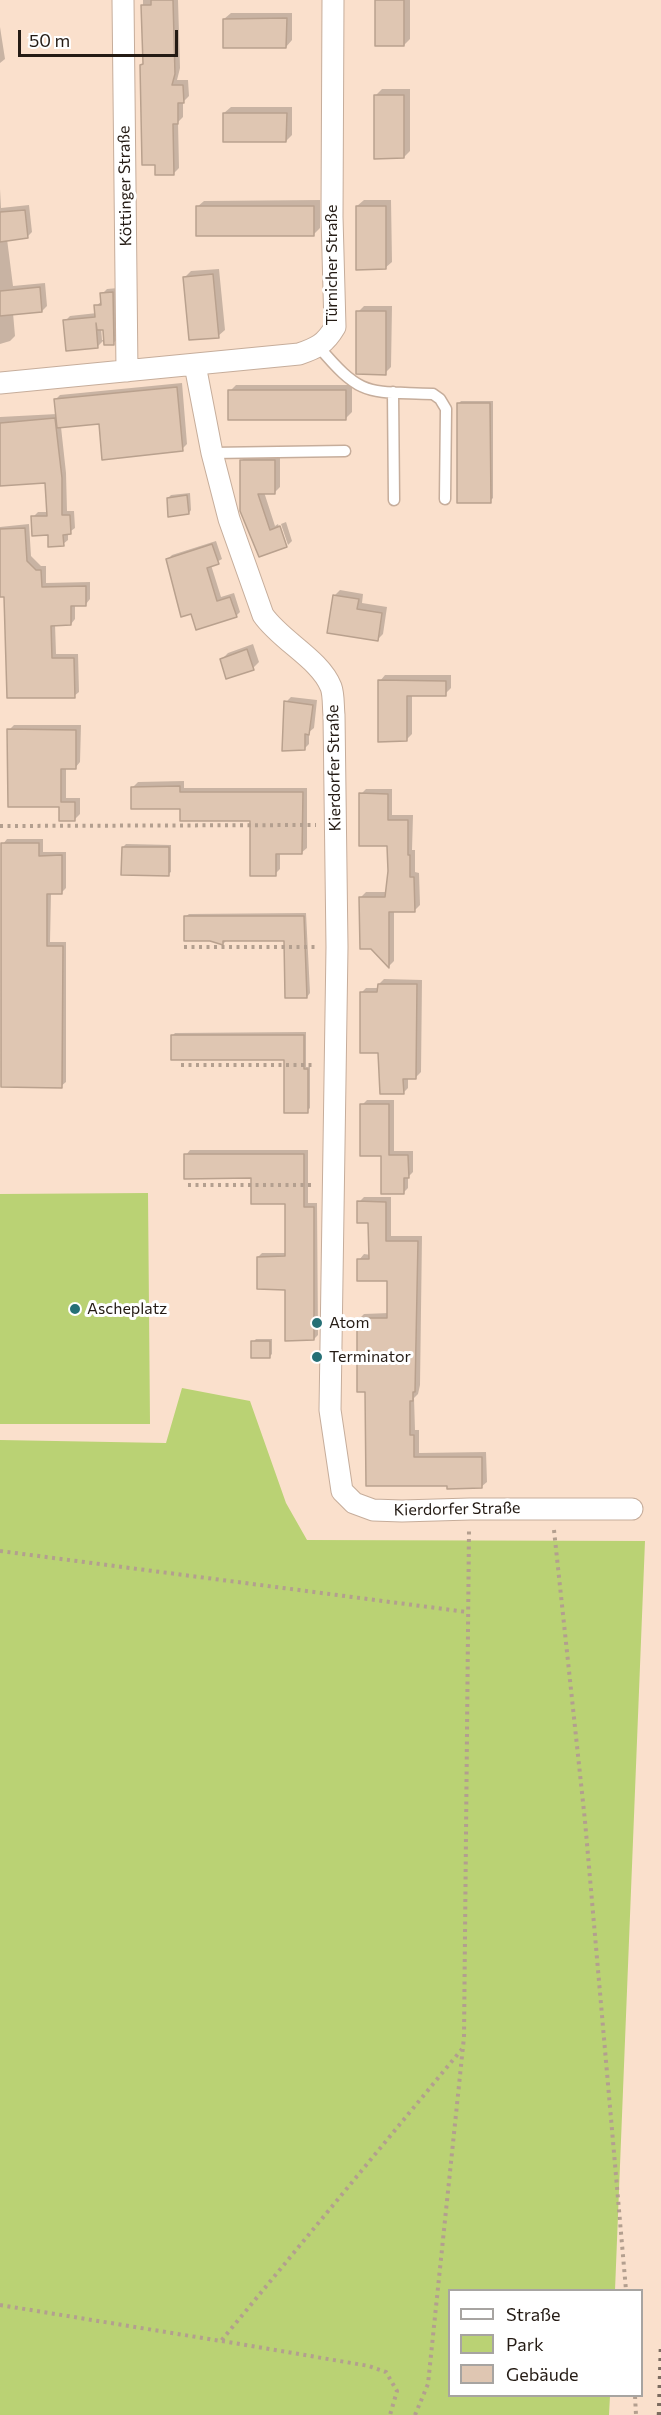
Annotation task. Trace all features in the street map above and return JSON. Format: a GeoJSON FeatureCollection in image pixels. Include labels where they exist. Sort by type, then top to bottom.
{"type":"FeatureCollection","features":[{"type":"Feature","properties":{"kind":"street","name":"Köttinger Straße"},"geometry":{"type":"LineString","coordinates":[[123,0],[128,371]]}},
{"type":"Feature","properties":{"kind":"street","name":"Türnicher Straße"},"geometry":{"type":"LineString","coordinates":[[0,383],[299,354],[319,347],[328,339],[335,327],[332,217],[333,0]]}},
{"type":"Feature","properties":{"kind":"street","name":"Kierdorfer Straße"},"geometry":{"type":"LineString","coordinates":[[195,365],[212,453],[229,519],[263,615],[272,628],[323,672],[332,688],[337,947],[330,1410],[342,1491],[354,1503],[373,1510],[402,1512],[470,1509],[632,1509]]}},
{"type":"Feature","properties":{"kind":"lane"},"geometry":{"type":"LineString","coordinates":[[319,347],[337,368],[366,390],[433,394],[440,399],[446,409],[445,499]]}},
{"type":"Feature","properties":{"kind":"lane"},"geometry":{"type":"LineString","coordinates":[[393,392],[394,500]]}},
{"type":"Feature","properties":{"kind":"lane"},"geometry":{"type":"LineString","coordinates":[[212,453],[345,451]]}},
{"type":"Feature","properties":{"kind":"path"},"geometry":{"type":"LineString","coordinates":[[0,826],[335,825]]}},
{"type":"Feature","properties":{"kind":"path"},"geometry":{"type":"LineString","coordinates":[[184,947],[337,947]]}},
{"type":"Feature","properties":{"kind":"path"},"geometry":{"type":"LineString","coordinates":[[181,1065],[336,1064]]}},
{"type":"Feature","properties":{"kind":"path"},"geometry":{"type":"LineString","coordinates":[[188,1185],[335,1185]]}},
{"type":"Feature","properties":{"kind":"path"},"geometry":{"type":"LineString","coordinates":[[552,1508],[585,1821],[626,2289]]}},
{"type":"Feature","properties":{"kind":"path"},"geometry":{"type":"LineString","coordinates":[[415,2415],[428,2384],[463,2048],[470,1509]]}},
{"type":"Feature","properties":{"kind":"path"},"geometry":{"type":"LineString","coordinates":[[0,1551],[467,1612]]}},
{"type":"Feature","properties":{"kind":"path"},"geometry":{"type":"LineString","coordinates":[[221,2341],[463,2048]]}},
{"type":"Feature","properties":{"kind":"path"},"geometry":{"type":"LineString","coordinates":[[0,2305],[369,2366],[386,2372],[397,2391],[390,2415]]}},
{"type":"Feature","properties":{"kind":"path"},"geometry":{"type":"LineString","coordinates":[[635,2397],[636,2415]]}},
{"type":"Feature","properties":{"kind":"green space","name":"Ascheplatz"},"geometry":{"type":"Polygon","coordinates":[[[148,1193],[150,1424],[0,1424],[0,1194],[148,1193]]]}},
{"type":"Feature","properties":{"kind":"green space"},"geometry":{"type":"Polygon","coordinates":[[[182,1388],[250,1401],[286,1503],[307,1540],[645,1541],[615,2289],[448,2289],[448,2397],[610,2397],[609,2415],[0,2415],[0,1440],[166,1443],[182,1388]]]}},
{"type":"Feature","properties":{"kind":"building"},"geometry":{"type":"Polygon","coordinates":[[[151,0],[173,0],[175,74],[172,85],[183,85],[184,103],[178,103],[178,124],[173,124],[174,175],[155,175],[155,165],[142,165],[141,5],[151,5],[151,0]]]}},
{"type":"Feature","properties":{"kind":"building"},"geometry":{"type":"Polygon","coordinates":[[[375,0],[404,0],[404,46],[375,46],[375,0]]]}},
{"type":"Feature","properties":{"kind":"building"},"geometry":{"type":"Polygon","coordinates":[[[287,18],[286,48],[223,48],[223,19],[287,18]]]}},
{"type":"Feature","properties":{"kind":"building"},"geometry":{"type":"Polygon","coordinates":[[[374,95],[404,95],[404,158],[374,159],[374,95]]]}},
{"type":"Feature","properties":{"kind":"building"},"geometry":{"type":"Polygon","coordinates":[[[223,113],[287,113],[286,142],[223,142],[223,113]]]}},
{"type":"Feature","properties":{"kind":"building"},"geometry":{"type":"Polygon","coordinates":[[[196,206],[314,206],[314,236],[196,236],[196,206]]]}},
{"type":"Feature","properties":{"kind":"building"},"geometry":{"type":"Polygon","coordinates":[[[356,206],[386,206],[386,269],[356,270],[356,206]]]}},
{"type":"Feature","properties":{"kind":"building"},"geometry":{"type":"Polygon","coordinates":[[[25,210],[28,238],[0,242],[0,212],[25,210]]]}},
{"type":"Feature","properties":{"kind":"building"},"geometry":{"type":"Polygon","coordinates":[[[213,274],[219,338],[189,340],[183,277],[213,274]]]}},
{"type":"Feature","properties":{"kind":"building"},"geometry":{"type":"Polygon","coordinates":[[[40,287],[42,312],[0,316],[0,291],[40,287]]]}},
{"type":"Feature","properties":{"kind":"building"},"geometry":{"type":"Polygon","coordinates":[[[113,292],[114,345],[104,345],[103,330],[97,330],[96,323],[98,348],[66,351],[63,320],[95,317],[94,305],[101,305],[100,293],[113,292]]]}},
{"type":"Feature","properties":{"kind":"building"},"geometry":{"type":"Polygon","coordinates":[[[356,311],[386,311],[386,375],[356,374],[356,311]]]}},
{"type":"Feature","properties":{"kind":"building"},"geometry":{"type":"Polygon","coordinates":[[[177,387],[183,451],[102,460],[99,424],[57,428],[54,399],[177,387]]]}},
{"type":"Feature","properties":{"kind":"building"},"geometry":{"type":"Polygon","coordinates":[[[228,390],[346,390],[346,420],[228,420],[228,390]]]}},
{"type":"Feature","properties":{"kind":"building"},"geometry":{"type":"Polygon","coordinates":[[[457,403],[490,403],[491,503],[457,503],[457,403]]]}},
{"type":"Feature","properties":{"kind":"building"},"geometry":{"type":"Polygon","coordinates":[[[55,418],[62,478],[62,515],[70,515],[71,534],[63,535],[64,546],[48,547],[48,535],[32,536],[31,516],[47,516],[45,483],[0,486],[0,423],[55,418]]]}},
{"type":"Feature","properties":{"kind":"building"},"geometry":{"type":"Polygon","coordinates":[[[240,460],[275,460],[275,494],[258,494],[270,530],[280,526],[287,547],[259,557],[240,511],[240,460]]]}},
{"type":"Feature","properties":{"kind":"building"},"geometry":{"type":"Polygon","coordinates":[[[187,495],[189,514],[168,517],[167,498],[187,495]]]}},
{"type":"Feature","properties":{"kind":"building"},"geometry":{"type":"Polygon","coordinates":[[[25,528],[27,561],[36,570],[41,570],[42,587],[86,586],[86,606],[71,606],[71,625],[51,626],[52,658],[74,658],[75,698],[7,698],[4,597],[0,597],[0,529],[25,528]]]}},
{"type":"Feature","properties":{"kind":"building"},"geometry":{"type":"Polygon","coordinates":[[[212,544],[219,564],[207,568],[217,601],[230,597],[237,617],[196,630],[191,614],[181,617],[166,559],[212,544]]]}},
{"type":"Feature","properties":{"kind":"building"},"geometry":{"type":"Polygon","coordinates":[[[333,595],[359,599],[357,609],[382,613],[378,641],[327,633],[333,595]]]}},
{"type":"Feature","properties":{"kind":"building"},"geometry":{"type":"Polygon","coordinates":[[[247,649],[254,670],[226,679],[220,659],[247,649]]]}},
{"type":"Feature","properties":{"kind":"building"},"geometry":{"type":"Polygon","coordinates":[[[378,680],[446,681],[446,696],[407,696],[407,741],[378,742],[378,680]]]}},
{"type":"Feature","properties":{"kind":"building"},"geometry":{"type":"Polygon","coordinates":[[[284,701],[313,705],[309,735],[305,734],[305,750],[282,751],[284,701]]]}},
{"type":"Feature","properties":{"kind":"building"},"geometry":{"type":"Polygon","coordinates":[[[7,729],[76,730],[76,769],[61,769],[61,802],[75,802],[75,821],[59,821],[59,807],[8,807],[7,729]]]}},
{"type":"Feature","properties":{"kind":"building"},"geometry":{"type":"Polygon","coordinates":[[[180,786],[180,792],[303,792],[302,854],[276,854],[276,876],[250,876],[250,821],[180,821],[180,809],[131,809],[131,787],[180,786]]]}},
{"type":"Feature","properties":{"kind":"building"},"geometry":{"type":"Polygon","coordinates":[[[359,793],[388,794],[388,820],[408,820],[408,855],[410,855],[410,877],[414,877],[415,912],[389,912],[389,968],[371,949],[360,949],[359,897],[385,897],[388,871],[387,846],[359,846],[359,793]]]}},
{"type":"Feature","properties":{"kind":"building"},"geometry":{"type":"Polygon","coordinates":[[[1,843],[39,843],[39,856],[62,855],[62,894],[47,894],[47,946],[63,946],[62,1088],[1,1087],[1,843]]]}},
{"type":"Feature","properties":{"kind":"building"},"geometry":{"type":"Polygon","coordinates":[[[122,847],[169,847],[169,876],[121,875],[122,847]]]}},
{"type":"Feature","properties":{"kind":"building"},"geometry":{"type":"Polygon","coordinates":[[[184,916],[304,916],[307,998],[285,998],[284,941],[223,941],[223,945],[210,941],[184,941],[184,916]]]}},
{"type":"Feature","properties":{"kind":"building"},"geometry":{"type":"Polygon","coordinates":[[[378,984],[417,984],[416,1079],[403,1079],[404,1094],[380,1094],[378,1053],[360,1053],[360,992],[377,992],[378,984]]]}},
{"type":"Feature","properties":{"kind":"building"},"geometry":{"type":"Polygon","coordinates":[[[171,1035],[304,1035],[304,1069],[308,1069],[308,1113],[284,1113],[284,1060],[171,1060],[171,1035]]]}},
{"type":"Feature","properties":{"kind":"building"},"geometry":{"type":"Polygon","coordinates":[[[360,1104],[389,1104],[389,1155],[408,1155],[409,1178],[404,1178],[404,1194],[381,1194],[381,1156],[360,1156],[360,1104]]]}},
{"type":"Feature","properties":{"kind":"building"},"geometry":{"type":"Polygon","coordinates":[[[184,1154],[304,1154],[304,1207],[314,1207],[314,1340],[285,1341],[285,1290],[257,1289],[257,1257],[285,1256],[285,1204],[251,1204],[251,1178],[184,1179],[184,1154]]]}},
{"type":"Feature","properties":{"kind":"building"},"geometry":{"type":"Polygon","coordinates":[[[357,1201],[386,1202],[386,1241],[418,1241],[415,1392],[413,1392],[413,1401],[410,1401],[410,1435],[414,1435],[414,1457],[482,1457],[482,1488],[366,1486],[365,1392],[357,1392],[357,1318],[387,1318],[387,1281],[357,1281],[357,1259],[369,1259],[368,1223],[357,1223],[357,1201]]]}},
{"type":"Feature","properties":{"kind":"building"},"geometry":{"type":"Polygon","coordinates":[[[251,1341],[270,1341],[270,1358],[251,1358],[251,1341]]]}},
{"type":"Feature","properties":{"kind":"railway"},"geometry":{"type":"LineString","coordinates":[[659,2415],[661,2347]]}},
{"type":"Feature","properties":{"kind":"place","name":"Ascheplatz"},"geometry":{"type":"Point","coordinates":[75,1309]}},
{"type":"Feature","properties":{"kind":"place","name":"Atom"},"geometry":{"type":"Point","coordinates":[317,1323]}},
{"type":"Feature","properties":{"kind":"place","name":"Terminator"},"geometry":{"type":"Point","coordinates":[317,1357]}}]}
